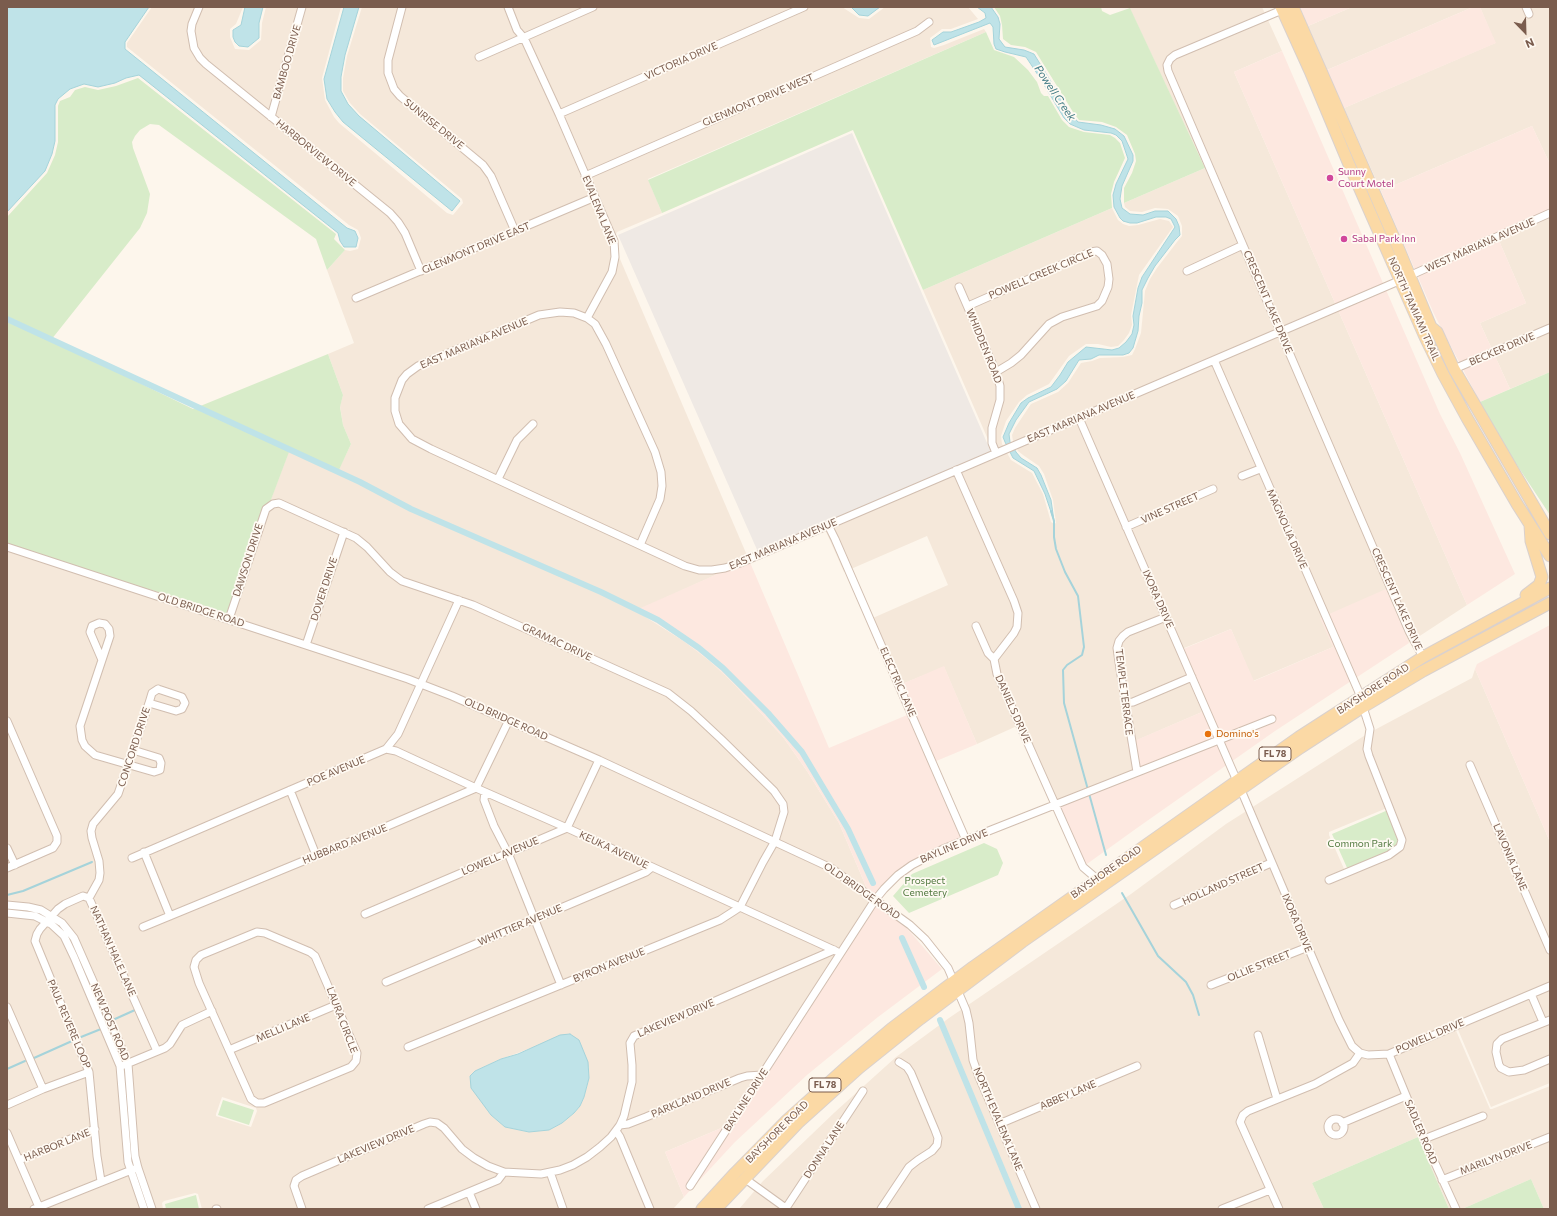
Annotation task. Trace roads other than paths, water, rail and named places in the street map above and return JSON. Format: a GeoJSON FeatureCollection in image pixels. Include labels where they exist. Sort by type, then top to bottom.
{"type":"FeatureCollection","features":[{"type":"Feature","properties":{"kind":"main road","name":"NORTH TAMIAMI TRAIL"},"geometry":{"type":"LineString","coordinates":[[1293,7],[1355,148],[1405,278],[1425,337],[1467,418],[1550,556]]}},
{"type":"Feature","properties":{"kind":"main road","name":"NORTH TAMIAMI TRAIL"},"geometry":{"type":"LineString","coordinates":[[1281,8],[1389,254],[1393,257],[1424,309],[1431,327],[1437,332],[1454,369],[1550,534]]}},
{"type":"Feature","properties":{"kind":"main road"},"geometry":{"type":"LineString","coordinates":[[1320,97],[1325,101],[1333,114],[1342,118]]}},
{"type":"Feature","properties":{"kind":"main road"},"geometry":{"type":"LineString","coordinates":[[1333,126],[1341,131],[1348,143],[1355,148]]}},
{"type":"Feature","properties":{"kind":"main road"},"geometry":{"type":"LineString","coordinates":[[1497,616],[1535,589],[1541,582],[1541,572],[1532,541],[1530,523]]}},
{"type":"Feature","properties":{"kind":"main road","name":"BAYSHORE ROAD"},"geometry":{"type":"LineString","coordinates":[[702,1209],[735,1173],[804,1104],[862,1052],[955,986],[1097,879],[1362,702],[1423,657],[1550,588]]}},
{"type":"Feature","properties":{"kind":"main road","name":"BAYSHORE ROAD"},"geometry":{"type":"LineString","coordinates":[[716,1209],[798,1123],[859,1068],[955,986],[1022,942],[1139,861],[1239,785],[1309,735],[1312,729],[1550,603]]}},
{"type":"Feature","properties":{"kind":"street","name":"HARBORVIEW DRIVE"},"geometry":{"type":"LineString","coordinates":[[199,7],[192,24],[192,38],[194,48],[200,58],[394,217],[405,233],[421,271]]}},
{"type":"Feature","properties":{"kind":"street","name":"BAMBOO DRIVE"},"geometry":{"type":"LineString","coordinates":[[271,117],[302,7]]}},
{"type":"Feature","properties":{"kind":"street","name":"SUNRISE DRIVE"},"geometry":{"type":"LineString","coordinates":[[402,7],[388,60],[388,73],[394,89],[400,96],[483,165],[491,176],[514,231]]}},
{"type":"Feature","properties":{"kind":"street","name":"EVALENA LANE"},"geometry":{"type":"LineString","coordinates":[[508,7],[517,30],[524,38],[559,114],[612,236],[615,256],[612,272],[587,318]]}},
{"type":"Feature","properties":{"kind":"street"},"geometry":{"type":"LineString","coordinates":[[479,57],[593,7]]}},
{"type":"Feature","properties":{"kind":"street","name":"VICTORIA DRIVE"},"geometry":{"type":"LineString","coordinates":[[559,114],[804,7]]}},
{"type":"Feature","properties":{"kind":"street","name":"CRESCENT LAKE DRIVE"},"geometry":{"type":"LineString","coordinates":[[1281,8],[1175,55],[1170,59],[1167,65],[1168,71],[1410,631],[1423,657]]}},
{"type":"Feature","properties":{"kind":"street","name":"GLENMONT DRIVE WEST"},"geometry":{"type":"LineString","coordinates":[[585,176],[916,31],[929,22]]}},
{"type":"Feature","properties":{"kind":"street","name":"GLENMONT DRIVE EAST"},"geometry":{"type":"LineString","coordinates":[[356,298],[594,197]]}},
{"type":"Feature","properties":{"kind":"street","name":"WEST MARIANA AVENUE"},"geometry":{"type":"LineString","coordinates":[[1405,278],[1550,213]]}},
{"type":"Feature","properties":{"kind":"street"},"geometry":{"type":"LineString","coordinates":[[1187,271],[1243,245]]}},
{"type":"Feature","properties":{"kind":"street","name":"POWELL CREEK CIRCLE"},"geometry":{"type":"LineString","coordinates":[[968,306],[1090,252],[1097,251],[1102,255],[1107,264],[1109,283],[1102,301],[1097,306],[1062,317],[1049,324],[1022,355],[1012,363],[996,372]]}},
{"type":"Feature","properties":{"kind":"street","name":"EAST MARIANA AVENUE"},"geometry":{"type":"LineString","coordinates":[[587,318],[574,313],[560,312],[539,315],[418,366],[407,374],[399,385],[395,398],[395,412],[399,424],[407,434],[431,449],[692,568],[705,571],[719,570],[740,563],[1405,278]]}},
{"type":"Feature","properties":{"kind":"street","name":"WHIDDEN ROAD"},"geometry":{"type":"LineString","coordinates":[[959,287],[996,372],[1001,392],[992,428],[992,443],[996,453]]}},
{"type":"Feature","properties":{"kind":"street"},"geometry":{"type":"LineString","coordinates":[[587,318],[595,324],[606,344],[654,452],[661,472],[662,486],[660,499],[640,544]]}},
{"type":"Feature","properties":{"kind":"street","name":"BECKER DRIVE"},"geometry":{"type":"LineString","coordinates":[[1454,369],[1550,328]]}},
{"type":"Feature","properties":{"kind":"street","name":"MAGNOLIA DRIVE"},"geometry":{"type":"LineString","coordinates":[[1214,360],[1362,702],[1370,729],[1367,749],[1369,756],[1402,840],[1400,847],[1389,855],[1329,880]]}},
{"type":"Feature","properties":{"kind":"street","name":"IXORA DRIVE"},"geometry":{"type":"LineString","coordinates":[[1079,418],[1220,740],[1348,1039],[1352,1046],[1360,1053]]}},
{"type":"Feature","properties":{"kind":"street"},"geometry":{"type":"LineString","coordinates":[[498,479],[517,440],[533,424]]}},
{"type":"Feature","properties":{"kind":"street"},"geometry":{"type":"LineString","coordinates":[[1242,476],[1260,469]]}},
{"type":"Feature","properties":{"kind":"street"},"geometry":{"type":"LineString","coordinates":[[956,470],[1018,613],[1017,627],[1014,633],[994,658],[988,652],[976,626]]}},
{"type":"Feature","properties":{"kind":"street","name":"VINE STREET"},"geometry":{"type":"LineString","coordinates":[[1126,527],[1213,489]]}},
{"type":"Feature","properties":{"kind":"street","name":"GRAMAC DRIVE"},"geometry":{"type":"LineString","coordinates":[[272,504],[279,503],[344,532],[361,542],[396,577],[409,584],[459,600],[516,624],[668,694],[679,701],[778,796],[783,804],[784,812],[775,841]]}},
{"type":"Feature","properties":{"kind":"street","name":"DAWSON DRIVE"},"geometry":{"type":"LineString","coordinates":[[229,619],[266,509],[272,504]]}},
{"type":"Feature","properties":{"kind":"street","name":"ELECTRIC LANE"},"geometry":{"type":"LineString","coordinates":[[828,525],[966,840]]}},
{"type":"Feature","properties":{"kind":"street","name":"DOVER DRIVE"},"geometry":{"type":"LineString","coordinates":[[306,645],[344,532]]}},
{"type":"Feature","properties":{"kind":"street","name":"OLD BRIDGE ROAD"},"geometry":{"type":"LineString","coordinates":[[7,546],[420,684],[509,720],[775,841],[831,868],[903,919],[925,939],[948,968],[955,986]]}},
{"type":"Feature","properties":{"kind":"street","name":"POE AVENUE"},"geometry":{"type":"LineString","coordinates":[[132,858],[386,749],[398,734],[459,600]]}},
{"type":"Feature","properties":{"kind":"street","name":"TEMPLE TERRACE"},"geometry":{"type":"LineString","coordinates":[[1137,772],[1117,648],[1119,641],[1128,632],[1166,617]]}},
{"type":"Feature","properties":{"kind":"street"},"geometry":{"type":"LineString","coordinates":[[102,660],[90,632],[92,626],[99,623],[105,624],[110,629],[110,636],[102,660],[80,726],[82,740],[85,746],[95,755],[154,772],[160,770],[161,763],[159,758],[133,750]]}},
{"type":"Feature","properties":{"kind":"street","name":"DANIELS DRIVE"},"geometry":{"type":"LineString","coordinates":[[994,658],[997,674],[1083,867],[1097,879]]}},
{"type":"Feature","properties":{"kind":"street"},"geometry":{"type":"LineString","coordinates":[[1125,703],[1133,702],[1192,677]]}},
{"type":"Feature","properties":{"kind":"street","name":"CONCORD DRIVE"},"geometry":{"type":"LineString","coordinates":[[89,898],[99,880],[100,873],[99,861],[92,838],[91,831],[93,824],[118,794],[152,693],[158,689],[182,697],[185,703],[182,709],[176,711],[149,703]]}},
{"type":"Feature","properties":{"kind":"street","name":"BAYLINE DRIVE"},"geometry":{"type":"LineString","coordinates":[[690,1186],[875,900],[905,869],[933,854],[966,840],[1272,719]]}},
{"type":"Feature","properties":{"kind":"street"},"geometry":{"type":"LineString","coordinates":[[476,788],[509,720]]}},
{"type":"Feature","properties":{"kind":"street"},"geometry":{"type":"LineString","coordinates":[[7,721],[57,836],[57,842],[53,848],[7,868]]}},
{"type":"Feature","properties":{"kind":"street","name":"KEUKA AVENUE"},"geometry":{"type":"LineString","coordinates":[[386,749],[396,751],[841,953]]}},
{"type":"Feature","properties":{"kind":"street"},"geometry":{"type":"LineString","coordinates":[[567,828],[599,760]]}},
{"type":"Feature","properties":{"kind":"street","name":"LAVONIA LANE"},"geometry":{"type":"LineString","coordinates":[[1470,765],[1550,950]]}},
{"type":"Feature","properties":{"kind":"street","name":"HUBBARD AVENUE"},"geometry":{"type":"LineString","coordinates":[[143,927],[476,788]]}},
{"type":"Feature","properties":{"kind":"street"},"geometry":{"type":"LineString","coordinates":[[290,790],[316,855]]}},
{"type":"Feature","properties":{"kind":"street"},"geometry":{"type":"LineString","coordinates":[[485,792],[484,800],[494,826],[508,853],[561,985]]}},
{"type":"Feature","properties":{"kind":"street","name":"LOWELL AVENUE"},"geometry":{"type":"LineString","coordinates":[[364,914],[567,828]]}},
{"type":"Feature","properties":{"kind":"street","name":"BYRON AVENUE"},"geometry":{"type":"LineString","coordinates":[[408,1047],[720,920],[740,907],[775,841]]}},
{"type":"Feature","properties":{"kind":"street"},"geometry":{"type":"LineString","coordinates":[[7,848],[15,865]]}},
{"type":"Feature","properties":{"kind":"street"},"geometry":{"type":"LineString","coordinates":[[144,852],[170,916]]}},
{"type":"Feature","properties":{"kind":"street","name":"HOLLAND STREET"},"geometry":{"type":"LineString","coordinates":[[1174,905],[1271,862]]}},
{"type":"Feature","properties":{"kind":"street","name":"WHITTIER AVENUE"},"geometry":{"type":"LineString","coordinates":[[386,982],[646,872],[652,867]]}},
{"type":"Feature","properties":{"kind":"street","name":"NATHAN HALE LANE"},"geometry":{"type":"LineString","coordinates":[[47,922],[58,909],[71,901],[83,896],[89,898],[157,1051]]}},
{"type":"Feature","properties":{"kind":"street","name":"NEW POST ROAD"},"geometry":{"type":"LineString","coordinates":[[7,906],[35,908],[52,916],[66,927],[74,938],[128,1064],[136,1156],[138,1168],[152,1209]]}},
{"type":"Feature","properties":{"kind":"street","name":"NEW POST ROAD"},"geometry":{"type":"LineString","coordinates":[[7,913],[30,915],[47,922],[56,928],[66,940],[114,1048],[120,1066],[127,1153],[130,1170],[144,1209]]}},
{"type":"Feature","properties":{"kind":"street","name":"PAUL REVERE LOOP"},"geometry":{"type":"LineString","coordinates":[[47,922],[37,934],[35,941],[89,1072],[101,1181]]}},
{"type":"Feature","properties":{"kind":"street","name":"LAURA CIRCLE"},"geometry":{"type":"LineString","coordinates":[[257,932],[265,933],[310,952],[315,956],[336,1005],[356,1053],[356,1061],[344,1070],[264,1103],[257,1102],[251,1099],[194,966],[196,960],[201,955],[257,932]]}},
{"type":"Feature","properties":{"kind":"street","name":"OLLIE STREET"},"geometry":{"type":"LineString","coordinates":[[1211,985],[1308,947]]}},
{"type":"Feature","properties":{"kind":"street","name":"LAKEVIEW DRIVE"},"geometry":{"type":"LineString","coordinates":[[302,1209],[294,1186],[296,1180],[302,1176],[430,1122],[437,1123],[444,1128],[462,1148],[474,1158],[488,1166],[504,1172],[529,1174],[550,1172],[566,1168],[581,1161],[600,1147],[616,1132],[624,1116],[632,1082],[630,1043],[634,1036],[834,950]]}},
{"type":"Feature","properties":{"kind":"street","name":"NORTH EVALENA LANE"},"geometry":{"type":"LineString","coordinates":[[955,986],[964,1004],[969,1023],[973,1060],[979,1077],[1036,1209]]}},
{"type":"Feature","properties":{"kind":"street","name":"POWELL DRIVE"},"geometry":{"type":"LineString","coordinates":[[1360,1053],[1368,1055],[1389,1054],[1550,986]]}},
{"type":"Feature","properties":{"kind":"street"},"geometry":{"type":"LineString","coordinates":[[1531,994],[1547,1021],[1502,1039],[1496,1048],[1497,1060],[1501,1068],[1509,1072],[1524,1070],[1550,1059]]}},
{"type":"Feature","properties":{"kind":"street","name":"MELLI LANE"},"geometry":{"type":"LineString","coordinates":[[229,1050],[336,1005]]}},
{"type":"Feature","properties":{"kind":"street"},"geometry":{"type":"LineString","coordinates":[[7,1007],[42,1089]]}},
{"type":"Feature","properties":{"kind":"street"},"geometry":{"type":"LineString","coordinates":[[120,1066],[128,1064],[170,1044],[182,1025],[212,1011]]}},
{"type":"Feature","properties":{"kind":"street"},"geometry":{"type":"LineString","coordinates":[[1258,1035],[1277,1099]]}},
{"type":"Feature","properties":{"kind":"street"},"geometry":{"type":"LineString","coordinates":[[1279,1209],[1240,1122],[1243,1115],[1248,1111],[1320,1081],[1352,1062],[1360,1053]]}},
{"type":"Feature","properties":{"kind":"street","name":"SADLER ROAD"},"geometry":{"type":"LineString","coordinates":[[1389,1054],[1424,1139],[1456,1209]]}},
{"type":"Feature","properties":{"kind":"street"},"geometry":{"type":"LineString","coordinates":[[881,1209],[909,1167],[937,1146],[938,1138],[911,1073],[907,1067],[899,1062]]}},
{"type":"Feature","properties":{"kind":"street","name":"ABBEY LANE"},"geometry":{"type":"LineString","coordinates":[[999,1124],[1137,1066]]}},
{"type":"Feature","properties":{"kind":"street"},"geometry":{"type":"LineString","coordinates":[[7,1105],[42,1089],[89,1072]]}},
{"type":"Feature","properties":{"kind":"street","name":"PARKLAND DRIVE"},"geometry":{"type":"LineString","coordinates":[[620,1124],[628,1124],[740,1078],[747,1076],[762,1076]]}},
{"type":"Feature","properties":{"kind":"street","name":"DONNA LANE"},"geometry":{"type":"LineString","coordinates":[[787,1208],[863,1091]]}},
{"type":"Feature","properties":{"kind":"street"},"geometry":{"type":"LineString","coordinates":[[1342,1123],[1406,1096]]}},
{"type":"Feature","properties":{"kind":"street"},"geometry":{"type":"LineString","coordinates":[[1424,1139],[1483,1116]]}},
{"type":"Feature","properties":{"kind":"street","name":"HARBOR LANE"},"geometry":{"type":"LineString","coordinates":[[19,1160],[95,1129]]}},
{"type":"Feature","properties":{"kind":"street"},"geometry":{"type":"LineString","coordinates":[[616,1132],[620,1137],[650,1209]]}},
{"type":"Feature","properties":{"kind":"street"},"geometry":{"type":"LineString","coordinates":[[7,1133],[19,1160],[36,1208],[101,1181],[138,1168]]}},
{"type":"Feature","properties":{"kind":"street","name":"MARILYN DRIVE"},"geometry":{"type":"LineString","coordinates":[[1442,1180],[1550,1137]]}},
{"type":"Feature","properties":{"kind":"street"},"geometry":{"type":"LineString","coordinates":[[428,1209],[498,1180],[504,1172]]}},
{"type":"Feature","properties":{"kind":"street"},"geometry":{"type":"LineString","coordinates":[[550,1172],[563,1209]]}},
{"type":"Feature","properties":{"kind":"street"},"geometry":{"type":"LineString","coordinates":[[744,1178],[787,1208]]}},
{"type":"Feature","properties":{"kind":"street"},"geometry":{"type":"LineString","coordinates":[[1222,1209],[1270,1190]]}},
{"type":"Feature","properties":{"kind":"street"},"geometry":{"type":"LineString","coordinates":[[469,1192],[476,1209]]}},
{"type":"Feature","properties":{"kind":"water"},"geometry":{"type":"Polygon","coordinates":[[[7,7],[149,7],[125,42],[125,49],[347,228],[355,231],[358,238],[356,247],[344,247],[340,241],[338,233],[139,75],[98,87],[84,84],[70,89],[58,99],[55,105],[55,141],[52,154],[45,171],[7,212],[7,7]]]}},
{"type":"Feature","properties":{"kind":"water"},"geometry":{"type":"Polygon","coordinates":[[[245,7],[263,7],[259,23],[259,38],[248,47],[239,46],[233,37],[233,30],[241,25],[245,7]]]}},
{"type":"Feature","properties":{"kind":"water"},"geometry":{"type":"Polygon","coordinates":[[[344,7],[359,7],[345,55],[341,77],[341,91],[348,104],[359,116],[460,201],[452,211],[343,122],[327,99],[324,79],[344,7]]]}},
{"type":"Feature","properties":{"kind":"water"},"geometry":{"type":"Polygon","coordinates":[[[851,7],[880,7],[868,16],[859,15],[851,7]]]}},
{"type":"Feature","properties":{"kind":"water","name":"Powell Creek"},"geometry":{"type":"Polygon","coordinates":[[[977,7],[991,7],[998,17],[1000,24],[999,39],[1005,47],[1024,50],[1034,54],[1071,114],[1078,122],[1101,125],[1115,129],[1124,136],[1133,155],[1133,161],[1122,186],[1120,199],[1122,208],[1130,214],[1143,215],[1155,211],[1168,211],[1176,219],[1179,226],[1180,235],[1155,266],[1142,290],[1142,303],[1138,331],[1133,348],[1129,353],[1123,355],[1099,355],[1091,359],[1079,360],[1066,381],[1057,389],[1029,402],[1016,420],[1009,434],[1010,442],[1016,452],[1021,458],[1037,468],[1041,475],[1051,500],[1054,521],[1045,494],[1034,471],[1013,458],[1003,437],[1009,423],[1021,403],[1051,387],[1068,362],[1086,347],[1112,350],[1119,348],[1126,342],[1132,334],[1134,325],[1133,316],[1138,288],[1142,277],[1175,227],[1171,219],[1166,217],[1156,217],[1137,223],[1123,221],[1120,218],[1114,207],[1113,195],[1116,184],[1128,159],[1122,141],[1116,135],[1111,133],[1084,130],[1070,124],[1064,118],[1026,57],[996,49],[994,44],[993,27],[990,23],[934,45],[932,40],[943,32],[951,32],[986,18],[985,13],[977,7]]]}},
{"type":"Feature","properties":{"kind":"water"},"geometry":{"type":"Polygon","coordinates":[[[570,1034],[579,1040],[588,1062],[589,1078],[580,1106],[562,1123],[549,1130],[529,1132],[505,1127],[491,1115],[471,1088],[470,1076],[475,1071],[501,1059],[518,1054],[560,1035],[570,1034]]]}},
{"type":"Feature","properties":{"kind":"waterway"},"geometry":{"type":"LineString","coordinates":[[7,319],[360,482],[411,509],[601,592],[658,620],[699,648],[723,668],[768,713],[802,752],[848,829],[873,883]]}},
{"type":"Feature","properties":{"kind":"waterway"},"geometry":{"type":"LineString","coordinates":[[1051,511],[1054,521],[1056,549],[1065,572],[1078,596],[1084,647],[1082,655],[1067,665],[1063,670],[1064,703],[1106,855]]}},
{"type":"Feature","properties":{"kind":"waterway"},"geometry":{"type":"LineString","coordinates":[[7,895],[23,891],[92,862]]}},
{"type":"Feature","properties":{"kind":"waterway"},"geometry":{"type":"LineString","coordinates":[[1122,893],[1158,956],[1186,982],[1193,995],[1199,1015]]}},
{"type":"Feature","properties":{"kind":"waterway"},"geometry":{"type":"LineString","coordinates":[[902,938],[924,987]]}},
{"type":"Feature","properties":{"kind":"waterway"},"geometry":{"type":"LineString","coordinates":[[115,1019],[135,1010]]}},
{"type":"Feature","properties":{"kind":"waterway"},"geometry":{"type":"LineString","coordinates":[[940,1020],[1019,1209]]}},
{"type":"Feature","properties":{"kind":"waterway"},"geometry":{"type":"LineString","coordinates":[[81,1037],[101,1029]]}},
{"type":"Feature","properties":{"kind":"waterway"},"geometry":{"type":"LineString","coordinates":[[34,1058],[72,1041]]}},
{"type":"Feature","properties":{"kind":"waterway"},"geometry":{"type":"LineString","coordinates":[[7,1069],[25,1061]]}},
{"type":"Feature","properties":{"kind":"place","name":"Sunny Court Motel"},"geometry":{"type":"Point","coordinates":[1330,178]}},
{"type":"Feature","properties":{"kind":"place","name":"Sabal Park Inn"},"geometry":{"type":"Point","coordinates":[1344,239]}},
{"type":"Feature","properties":{"kind":"place","name":"Domino's"},"geometry":{"type":"Point","coordinates":[1208,734]}},
{"type":"Feature","properties":{"kind":"park label","name":"Common Park"},"geometry":{"type":"Point","coordinates":[1360,844]}},
{"type":"Feature","properties":{"kind":"park label","name":"Prospect Cemetery"},"geometry":{"type":"Point","coordinates":[925,886]}}]}
